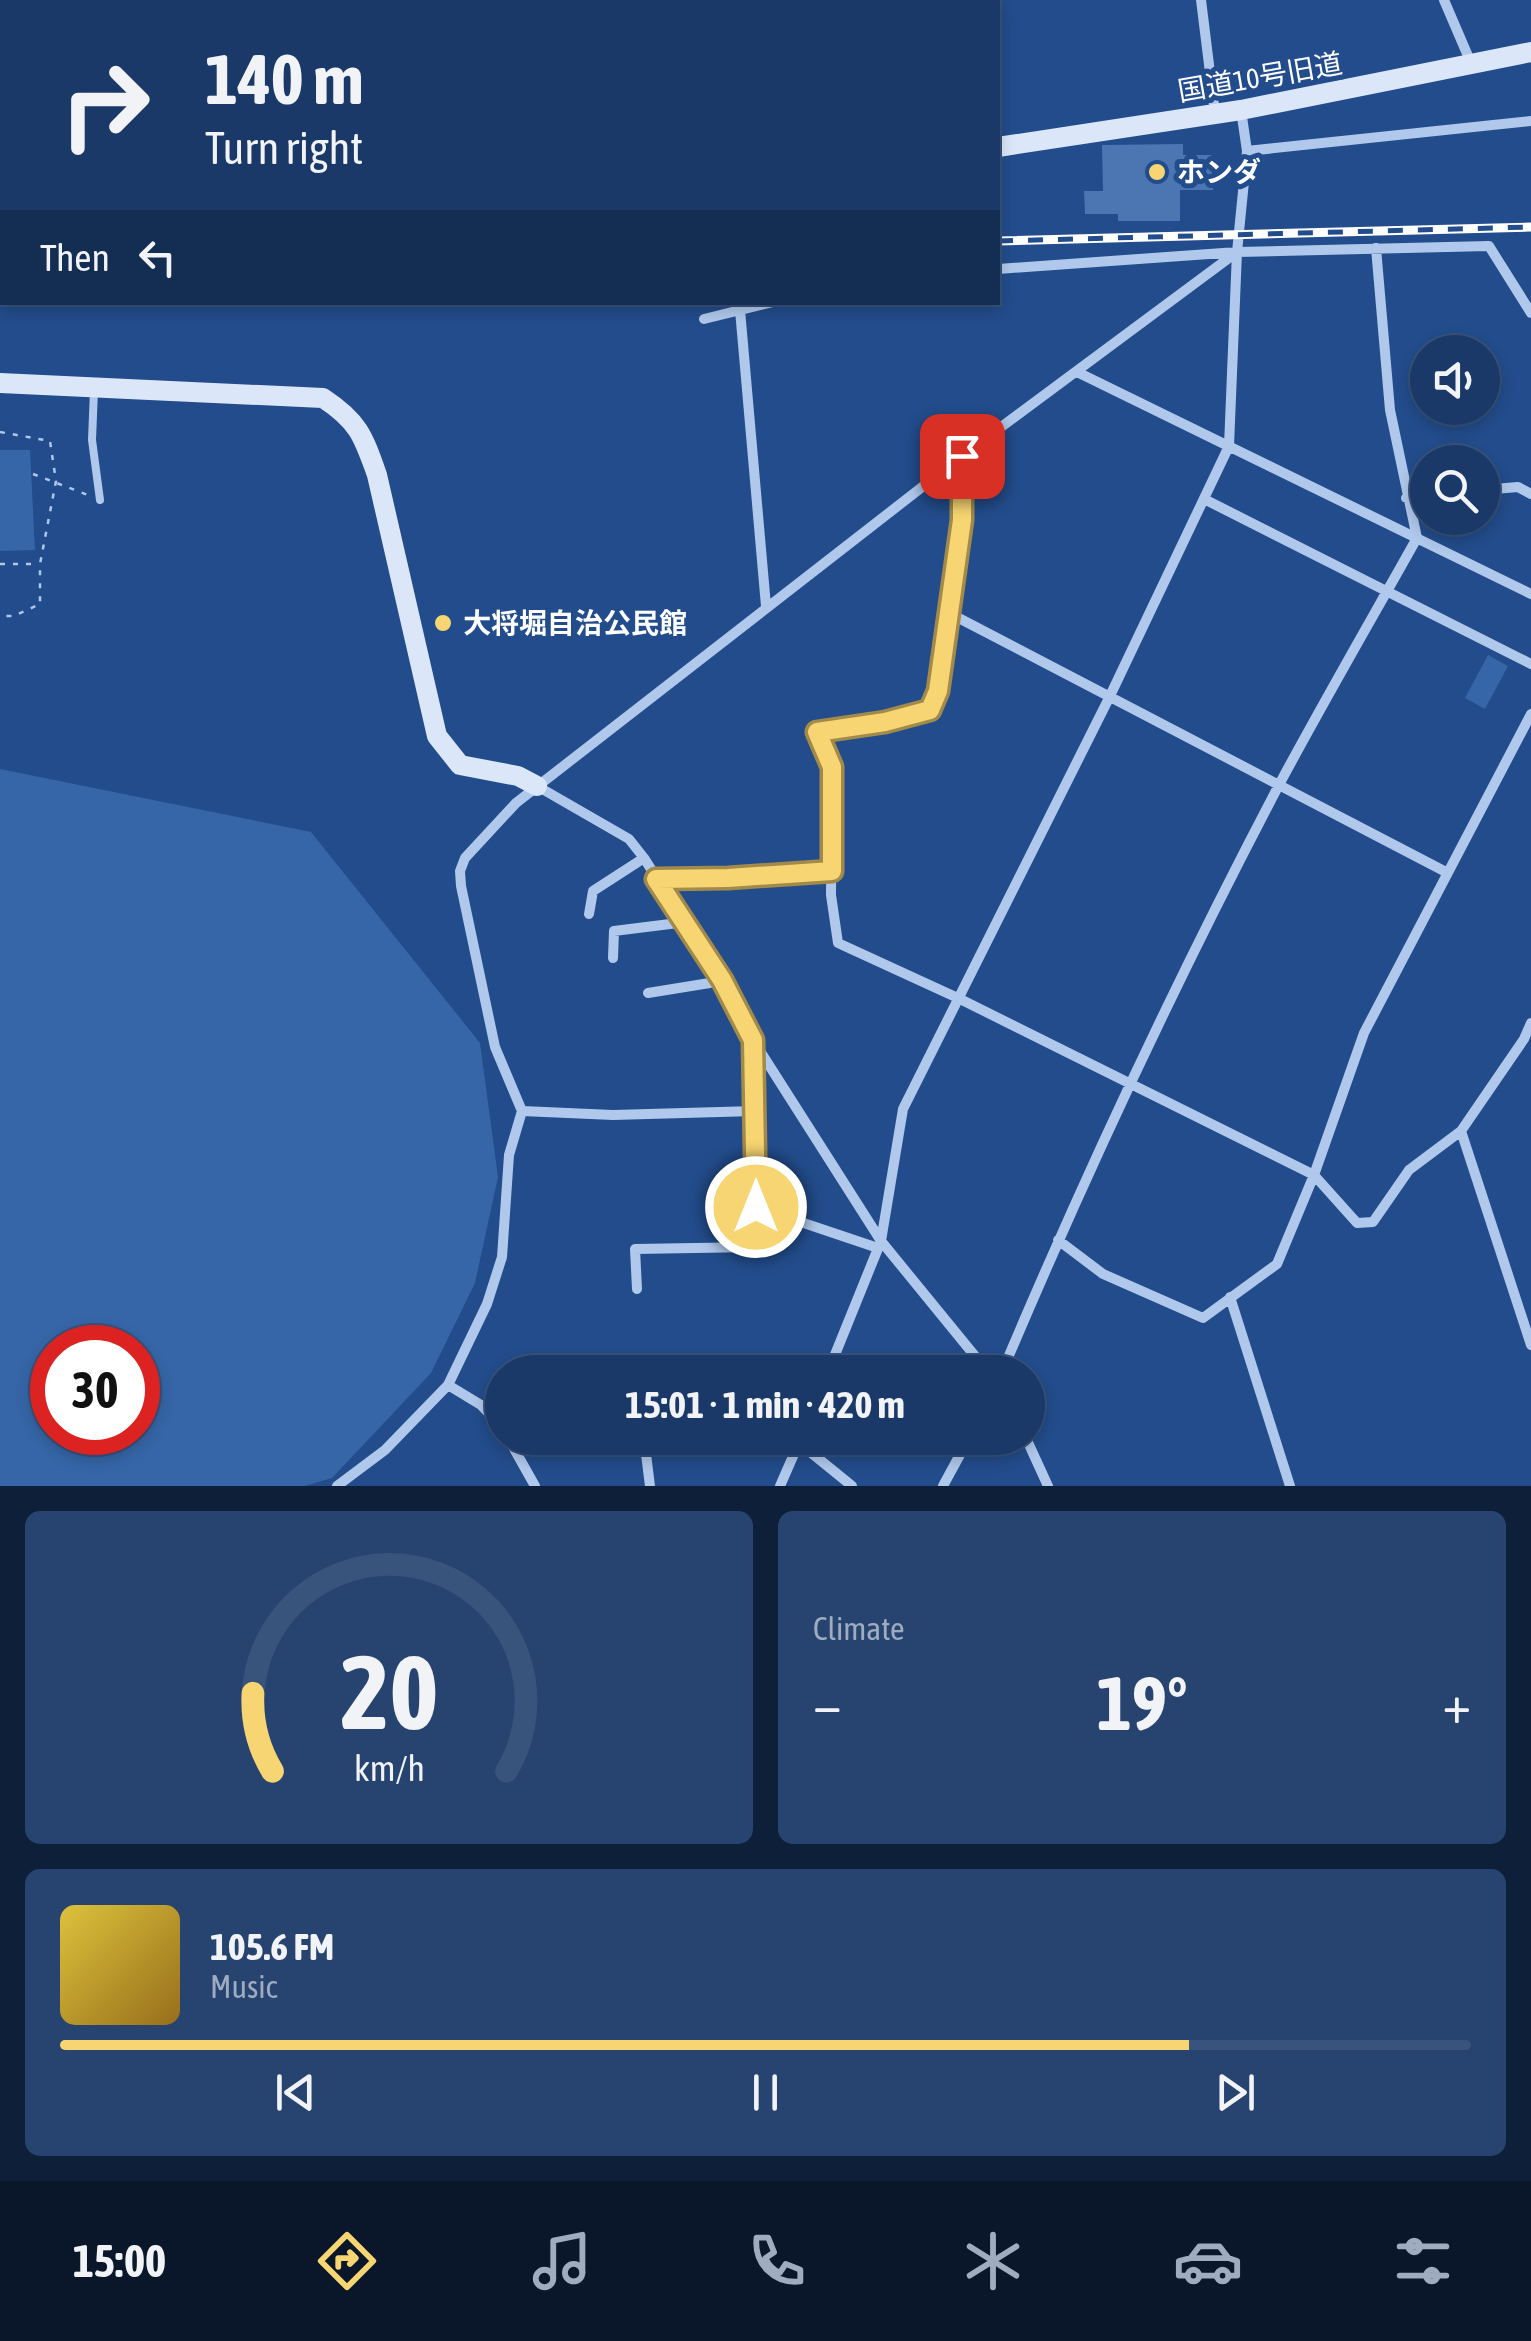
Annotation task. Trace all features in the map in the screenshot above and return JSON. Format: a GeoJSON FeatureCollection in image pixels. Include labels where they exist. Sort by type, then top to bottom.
{"type":"FeatureCollection","features":[{"type":"Feature","properties":{"kind":"street"},"geometry":{"type":"LineString","coordinates":[[1201,0],[1215,114]]}},
{"type":"Feature","properties":{"kind":"street"},"geometry":{"type":"LineString","coordinates":[[1444,0],[1472,64]]}},
{"type":"Feature","properties":{"kind":"street","name":"国道10号旧道"},"geometry":{"type":"LineString","coordinates":[[1000,147],[1242,110],[1531,52]]}},
{"type":"Feature","properties":{"kind":"street"},"geometry":{"type":"LineString","coordinates":[[835,1355],[879,1244],[903,1109],[1229,446],[1247,151],[1242,110]]}},
{"type":"Feature","properties":{"kind":"street"},"geometry":{"type":"LineString","coordinates":[[1247,151],[1531,121]]}},
{"type":"Feature","properties":{"kind":"street"},"geometry":{"type":"LineString","coordinates":[[1000,269],[1238,252],[1489,246],[1531,313]]}},
{"type":"Feature","properties":{"kind":"street"},"geometry":{"type":"LineString","coordinates":[[1009,1355],[1131,1084],[1280,784],[1417,538],[1390,410],[1376,248]]}},
{"type":"Feature","properties":{"kind":"street"},"geometry":{"type":"LineString","coordinates":[[337,1486],[385,1450],[448,1385],[487,1304],[502,1257],[509,1155],[522,1111],[495,1047],[460,871],[465,858],[497,821],[537,786],[766,606],[1238,252]]}},
{"type":"Feature","properties":{"kind":"street"},"geometry":{"type":"LineString","coordinates":[[704,318],[761,305]]}},
{"type":"Feature","properties":{"kind":"street"},"geometry":{"type":"LineString","coordinates":[[740,310],[766,606]]}},
{"type":"Feature","properties":{"kind":"street"},"geometry":{"type":"LineString","coordinates":[[1078,372],[1531,594]]}},
{"type":"Feature","properties":{"kind":"street"},"geometry":{"type":"LineString","coordinates":[[0,383],[322,398],[353,419],[363,434],[377,475],[438,736],[460,765],[518,776],[629,839],[722,980],[753,1040],[879,1244],[974,1355]]}},
{"type":"Feature","properties":{"kind":"street"},"geometry":{"type":"LineString","coordinates":[[962,456],[962,520],[938,691],[930,710],[885,722],[817,732],[832,767],[832,871],[838,943],[960,999],[1314,1175],[1357,1223],[1373,1222],[1408,1170],[1460,1131],[1531,1023]]}},
{"type":"Feature","properties":{"kind":"street"},"geometry":{"type":"LineString","coordinates":[[1500,488],[1518,487],[1531,494]]}},
{"type":"Feature","properties":{"kind":"street"},"geometry":{"type":"LineString","coordinates":[[1406,498],[1410,498]]}},
{"type":"Feature","properties":{"kind":"street"},"geometry":{"type":"LineString","coordinates":[[1204,499],[1531,664]]}},
{"type":"Feature","properties":{"kind":"street"},"geometry":{"type":"LineString","coordinates":[[949,613],[1446,872]]}},
{"type":"Feature","properties":{"kind":"street"},"geometry":{"type":"LineString","coordinates":[[1058,1240],[1103,1274],[1203,1318],[1277,1264],[1314,1175],[1364,1034],[1531,714]]}},
{"type":"Feature","properties":{"kind":"street"},"geometry":{"type":"LineString","coordinates":[[588,914],[593,891],[644,858]]}},
{"type":"Feature","properties":{"kind":"street"},"geometry":{"type":"LineString","coordinates":[[656,879],[832,871]]}},
{"type":"Feature","properties":{"kind":"street"},"geometry":{"type":"LineString","coordinates":[[613,958],[614,931],[686,922]]}},
{"type":"Feature","properties":{"kind":"street"},"geometry":{"type":"LineString","coordinates":[[648,993],[722,980]]}},
{"type":"Feature","properties":{"kind":"street"},"geometry":{"type":"LineString","coordinates":[[637,1289],[635,1248],[755,1247],[753,1040]]}},
{"type":"Feature","properties":{"kind":"street"},"geometry":{"type":"LineString","coordinates":[[522,1111],[614,1115],[755,1111]]}},
{"type":"Feature","properties":{"kind":"street"},"geometry":{"type":"LineString","coordinates":[[1460,1131],[1531,1345]]}},
{"type":"Feature","properties":{"kind":"street"},"geometry":{"type":"LineString","coordinates":[[756,1207],[879,1244]]}},
{"type":"Feature","properties":{"kind":"street"},"geometry":{"type":"LineString","coordinates":[[1230,1297],[1290,1486]]}},
{"type":"Feature","properties":{"kind":"street"},"geometry":{"type":"LineString","coordinates":[[448,1385],[485,1410]]}},
{"type":"Feature","properties":{"kind":"street"},"geometry":{"type":"LineString","coordinates":[[518,1455],[535,1486]]}},
{"type":"Feature","properties":{"kind":"street"},"geometry":{"type":"LineString","coordinates":[[646,1455],[650,1486]]}},
{"type":"Feature","properties":{"kind":"street"},"geometry":{"type":"LineString","coordinates":[[780,1486],[792,1455]]}},
{"type":"Feature","properties":{"kind":"street"},"geometry":{"type":"LineString","coordinates":[[817,1455],[852,1486]]}},
{"type":"Feature","properties":{"kind":"street"},"geometry":{"type":"LineString","coordinates":[[943,1486],[960,1455]]}},
{"type":"Feature","properties":{"kind":"street"},"geometry":{"type":"LineString","coordinates":[[1034,1455],[1048,1486]]}},
{"type":"Feature","properties":{"kind":"lane"},"geometry":{"type":"LineString","coordinates":[[94,388],[92,440],[100,500]]}},
{"type":"Feature","properties":{"kind":"path"},"geometry":{"type":"LineString","coordinates":[[0,432],[50,440],[56,481],[40,564],[40,604],[14,616],[0,616]]}},
{"type":"Feature","properties":{"kind":"path"},"geometry":{"type":"LineString","coordinates":[[33,474],[100,500]]}},
{"type":"Feature","properties":{"kind":"path"},"geometry":{"type":"LineString","coordinates":[[0,564],[40,564]]}},
{"type":"Feature","properties":{"kind":"shaded area"},"geometry":{"type":"Polygon","coordinates":[[[0,450],[30,450],[35,550],[0,551],[0,450]]]}},
{"type":"Feature","properties":{"kind":"shaded area"},"geometry":{"type":"Polygon","coordinates":[[[1488,655],[1508,666],[1485,709],[1465,698],[1488,655]]]}},
{"type":"Feature","properties":{"kind":"shaded area"},"geometry":{"type":"Polygon","coordinates":[[[0,769],[311,832],[480,1043],[498,1177],[475,1283],[431,1373],[332,1478],[305,1486],[0,1486],[0,769]]]}},
{"type":"Feature","properties":{"kind":"building","name":"ホンダ"},"geometry":{"type":"Polygon","coordinates":[[[1183,144],[1183,155],[1212,155],[1213,190],[1180,190],[1180,221],[1118,221],[1118,214],[1085,214],[1084,191],[1103,191],[1102,145],[1183,144]]]}},
{"type":"Feature","properties":{"kind":"railway"},"geometry":{"type":"LineString","coordinates":[[1000,241],[1531,227]]}},
{"type":"Feature","properties":{"kind":"place","name":"ホンダ"},"geometry":{"type":"Point","coordinates":[1157,172]}},
{"type":"Feature","properties":{"kind":"place","name":"大将堀自治公民館"},"geometry":{"type":"Point","coordinates":[443,623]}},
{"type":"Feature","properties":{"kind":"route"},"geometry":{"type":"LineString","coordinates":[[756,1207],[753,1040],[722,980],[656,879],[832,871],[832,767],[817,732],[885,722],[930,710],[938,691],[962,520],[962,456]]}}]}
